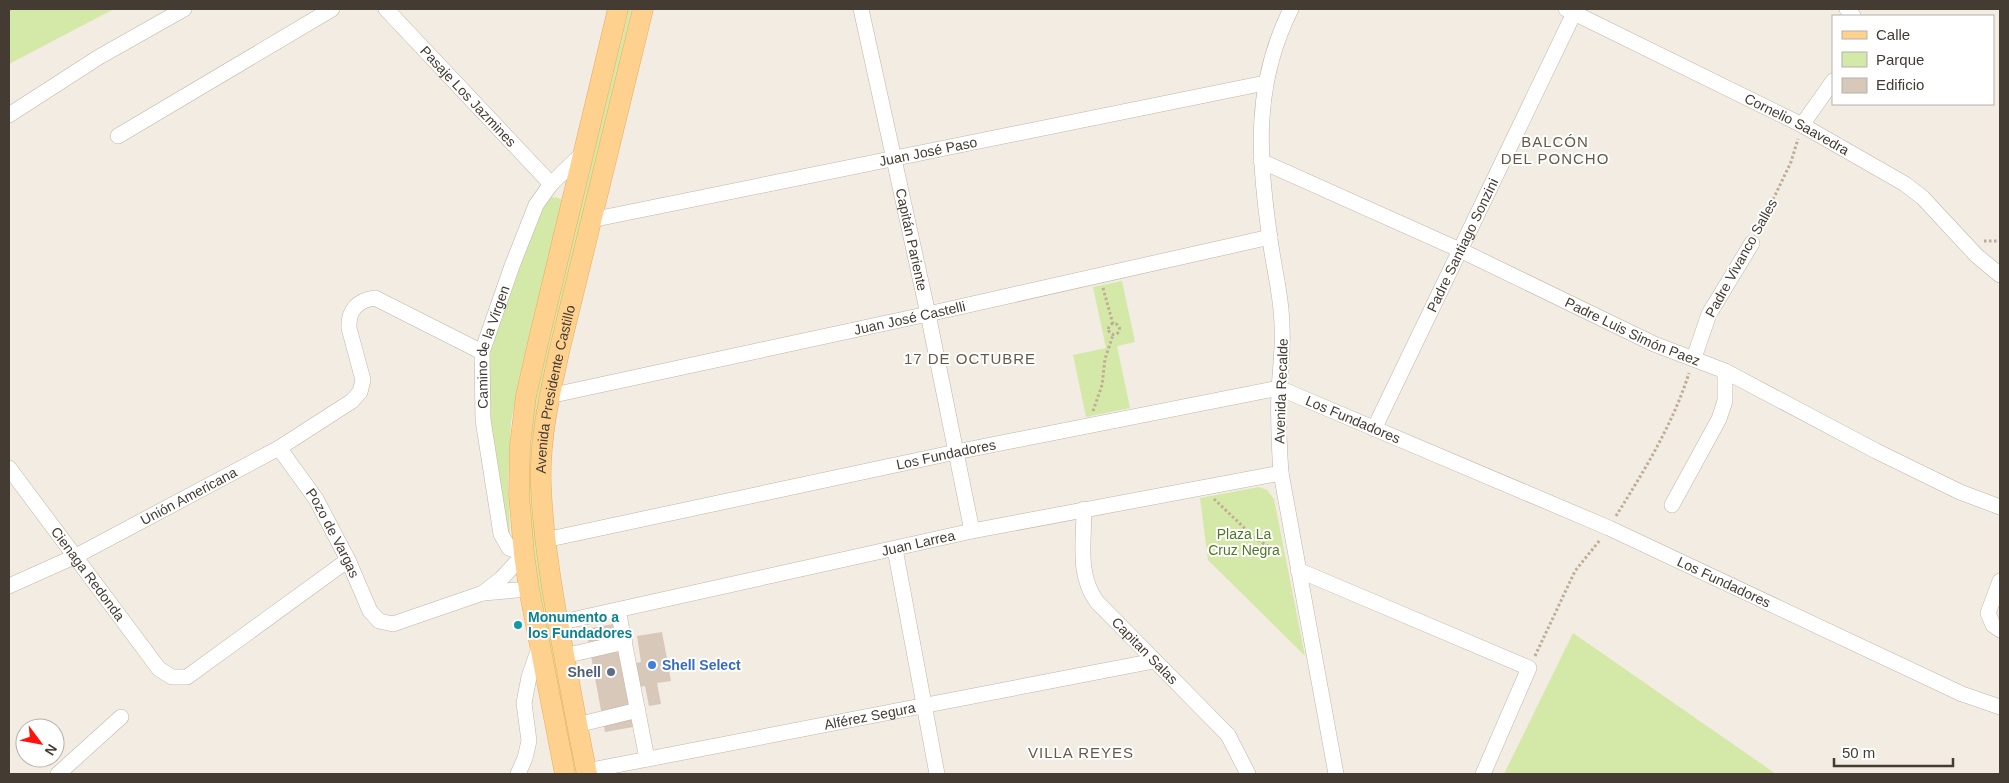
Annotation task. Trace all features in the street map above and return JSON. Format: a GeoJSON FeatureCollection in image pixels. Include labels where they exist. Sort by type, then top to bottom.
{"type":"FeatureCollection","features":[{"type":"Feature","properties":{"kind":"main road","name":"Avenida Presidente Castillo"},"geometry":{"type":"LineString","coordinates":[[565,774],[524,554],[520,444],[526,396],[618,9]]}},
{"type":"Feature","properties":{"kind":"main road","name":"Avenida Presidente Castillo"},"geometry":{"type":"LineString","coordinates":[[586,773],[558,623],[545,540],[541,485],[542,445],[549,396],[643,9]]}},
{"type":"Feature","properties":{"kind":"street"},"geometry":{"type":"LineString","coordinates":[[9,115],[99,57],[184,9]]}},
{"type":"Feature","properties":{"kind":"street"},"geometry":{"type":"LineString","coordinates":[[118,136],[332,9]]}},
{"type":"Feature","properties":{"kind":"street","name":"Pasaje Los Jazmines"},"geometry":{"type":"LineString","coordinates":[[386,9],[551,184]]}},
{"type":"Feature","properties":{"kind":"street","name":"Capitán Pariente"},"geometry":{"type":"LineString","coordinates":[[861,9],[928,314],[972,531]]}},
{"type":"Feature","properties":{"kind":"street","name":"Avenida Recalde"},"geometry":{"type":"LineString","coordinates":[[1291,9],[1272,53],[1265,83],[1261,116],[1262,161],[1284,348],[1279,388],[1278,432],[1281,473],[1336,774]]}},
{"type":"Feature","properties":{"kind":"street","name":"Cornelio Saavedra"},"geometry":{"type":"LineString","coordinates":[[1572,10],[1802,125],[1905,184],[1923,198],[1977,256],[2000,275]]}},
{"type":"Feature","properties":{"kind":"street","name":"Padre Santiago Sonzini"},"geometry":{"type":"LineString","coordinates":[[1374,429],[1572,10]]}},
{"type":"Feature","properties":{"kind":"street"},"geometry":{"type":"LineString","coordinates":[[1802,125],[1832,82]]}},
{"type":"Feature","properties":{"kind":"street","name":"Juan José Paso"},"geometry":{"type":"LineString","coordinates":[[592,220],[1265,83]]}},
{"type":"Feature","properties":{"kind":"street","name":"Camino de la Virgen"},"geometry":{"type":"LineString","coordinates":[[524,554],[509,548],[501,534],[483,420],[482,352],[536,205],[551,184],[584,152]]}},
{"type":"Feature","properties":{"kind":"street","name":"Padre Luis Simón Paez"},"geometry":{"type":"LineString","coordinates":[[1262,161],[1460,250],[1654,344],[1725,371],[1876,451],[1960,492],[2000,507]]}},
{"type":"Feature","properties":{"kind":"street","name":"Juan José Castelli"},"geometry":{"type":"LineString","coordinates":[[549,396],[928,314],[1270,237]]}},
{"type":"Feature","properties":{"kind":"street","name":"Padre Vivanco Salles"},"geometry":{"type":"LineString","coordinates":[[1694,358],[1708,314],[1752,243]]}},
{"type":"Feature","properties":{"kind":"street","name":"Unión Americana"},"geometry":{"type":"LineString","coordinates":[[9,586],[76,556],[279,448],[352,401],[360,392],[362,380],[349,328],[349,320],[355,307],[367,299],[374,298],[482,352]]}},
{"type":"Feature","properties":{"kind":"street"},"geometry":{"type":"LineString","coordinates":[[1672,505],[1719,419],[1725,401],[1725,371]]}},
{"type":"Feature","properties":{"kind":"street","name":"Los Fundadores"},"geometry":{"type":"LineString","coordinates":[[545,540],[956,452],[1279,388],[1609,528],[1962,694],[2000,708]]}},
{"type":"Feature","properties":{"kind":"street","name":"Pozo de Vargas"},"geometry":{"type":"LineString","coordinates":[[279,448],[316,499],[348,560],[370,611],[379,622],[393,624],[483,593]]}},
{"type":"Feature","properties":{"kind":"street","name":"Cienaga Redonda"},"geometry":{"type":"LineString","coordinates":[[9,468],[159,668],[172,677],[187,677],[348,560]]}},
{"type":"Feature","properties":{"kind":"street","name":"Juan Larrea"},"geometry":{"type":"LineString","coordinates":[[558,623],[972,531],[1281,473]]}},
{"type":"Feature","properties":{"kind":"street","name":"Capitan Salas"},"geometry":{"type":"LineString","coordinates":[[1084,510],[1084,576],[1088,590],[1097,602],[1228,735],[1248,774]]}},
{"type":"Feature","properties":{"kind":"street"},"geometry":{"type":"LineString","coordinates":[[895,549],[937,774]]}},
{"type":"Feature","properties":{"kind":"street"},"geometry":{"type":"LineString","coordinates":[[483,593],[501,579],[524,554]]}},
{"type":"Feature","properties":{"kind":"street"},"geometry":{"type":"LineString","coordinates":[[1298,570],[1529,668],[1483,774]]}},
{"type":"Feature","properties":{"kind":"street"},"geometry":{"type":"LineString","coordinates":[[2000,581],[1988,614],[1993,625],[2000,630]]}},
{"type":"Feature","properties":{"kind":"street"},"geometry":{"type":"LineString","coordinates":[[483,593],[530,588]]}},
{"type":"Feature","properties":{"kind":"street"},"geometry":{"type":"LineString","coordinates":[[618,610],[647,759]]}},
{"type":"Feature","properties":{"kind":"street"},"geometry":{"type":"LineString","coordinates":[[564,656],[624,642]]}},
{"type":"Feature","properties":{"kind":"street"},"geometry":{"type":"LineString","coordinates":[[518,774],[525,758],[529,741],[524,703],[527,685],[540,645]]}},
{"type":"Feature","properties":{"kind":"street","name":"Alférez Segura"},"geometry":{"type":"LineString","coordinates":[[586,773],[647,759],[1154,661]]}},
{"type":"Feature","properties":{"kind":"street"},"geometry":{"type":"LineString","coordinates":[[577,726],[638,710]]}},
{"type":"Feature","properties":{"kind":"street"},"geometry":{"type":"LineString","coordinates":[[58,774],[121,717]]}},
{"type":"Feature","properties":{"kind":"path","name":"Padre Vivanco Salles"},"geometry":{"type":"LineString","coordinates":[[1752,243],[1791,162],[1802,125]]}},
{"type":"Feature","properties":{"kind":"path"},"geometry":{"type":"LineString","coordinates":[[1086,427],[1100,395],[1105,358],[1113,335],[1117,334],[1119,329],[1118,326],[1113,324],[1100,275]]}},
{"type":"Feature","properties":{"kind":"path"},"geometry":{"type":"LineString","coordinates":[[1113,324],[1108,329],[1110,334],[1113,335]]}},
{"type":"Feature","properties":{"kind":"path"},"geometry":{"type":"LineString","coordinates":[[1204,487],[1231,517],[1298,570]]}},
{"type":"Feature","properties":{"kind":"green space"},"geometry":{"type":"Polygon","coordinates":[[[9,9],[114,9],[9,64],[9,9]]]}},
{"type":"Feature","properties":{"kind":"green space"},"geometry":{"type":"Polygon","coordinates":[[[629,9],[632,9],[532,463],[531,497],[538,562],[578,774],[574,774],[533,563],[526,497],[531,426],[539,378],[629,9]]]}},
{"type":"Feature","properties":{"kind":"green space"},"geometry":{"type":"Polygon","coordinates":[[[551,197],[559,198],[563,201],[511,421],[508,484],[510,535],[508,539],[492,443],[488,394],[491,347],[502,310],[522,257],[544,204],[551,197]]]}},
{"type":"Feature","properties":{"kind":"green space"},"geometry":{"type":"Polygon","coordinates":[[[1122,281],[1135,342],[1117,346],[1130,408],[1086,417],[1073,355],[1106,348],[1093,287],[1122,281]]]}},
{"type":"Feature","properties":{"kind":"green space","name":"Plaza La Cruz Negra"},"geometry":{"type":"Polygon","coordinates":[[[1259,487],[1267,490],[1274,499],[1305,656],[1208,560],[1200,498],[1259,487]]]}},
{"type":"Feature","properties":{"kind":"green space"},"geometry":{"type":"Polygon","coordinates":[[[1573,633],[1776,774],[1504,774],[1573,633]]]}},
{"type":"Feature","properties":{"kind":"building"},"geometry":{"type":"Polygon","coordinates":[[[613,624],[621,666],[641,662],[637,636],[662,632],[671,681],[657,683],[661,704],[649,706],[645,686],[626,690],[633,727],[605,732],[586,629],[613,624]]]}},
{"type":"Feature","properties":{"kind":"place","name":"Monumento a los Fundadores"},"geometry":{"type":"Point","coordinates":[518,625]}},
{"type":"Feature","properties":{"kind":"place","name":"Shell Select"},"geometry":{"type":"Point","coordinates":[652,665]}},
{"type":"Feature","properties":{"kind":"place","name":"Shell"},"geometry":{"type":"Point","coordinates":[611,672]}},
{"type":"Feature","properties":{"kind":"district","name":"BALCÓN DEL PONCHO"},"geometry":{"type":"Point","coordinates":[1555,150]}},
{"type":"Feature","properties":{"kind":"district","name":"17 DE OCTUBRE"},"geometry":{"type":"Point","coordinates":[970,359]}},
{"type":"Feature","properties":{"kind":"district","name":"VILLA REYES"},"geometry":{"type":"Point","coordinates":[1081,753]}}]}
